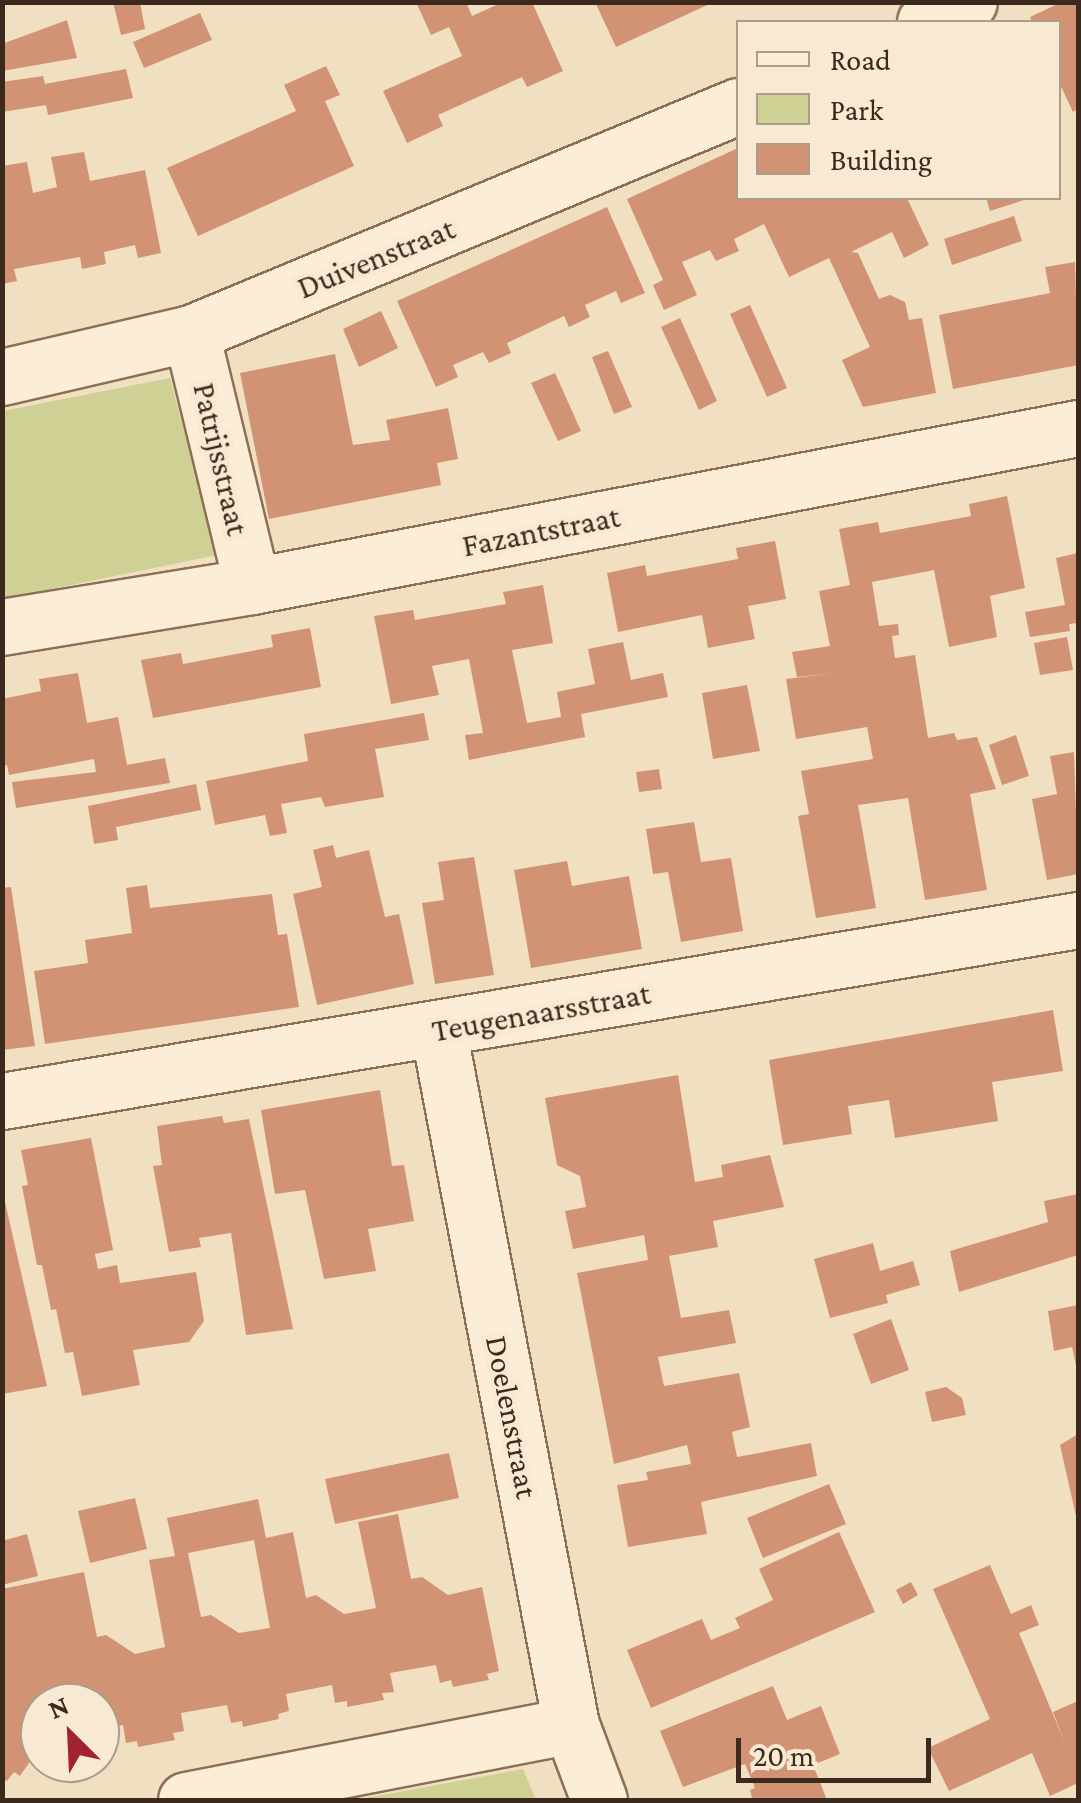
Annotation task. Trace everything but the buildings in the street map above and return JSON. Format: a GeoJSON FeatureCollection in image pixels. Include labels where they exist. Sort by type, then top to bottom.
{"type":"FeatureCollection","features":[{"type":"Feature","properties":{"kind":"street"},"geometry":{"type":"LineString","coordinates":[[928,20],[969,2]]}},
{"type":"Feature","properties":{"kind":"street","name":"Duivenstraat"},"geometry":{"type":"LineString","coordinates":[[2,377],[191,333],[622,158],[736,107]]}},
{"type":"Feature","properties":{"kind":"street","name":"Patrijsstraat"},"geometry":{"type":"LineString","coordinates":[[191,333],[252,586]]}},
{"type":"Feature","properties":{"kind":"street","name":"Fazantstraat"},"geometry":{"type":"LineString","coordinates":[[2,627],[252,586],[1078,428]]}},
{"type":"Feature","properties":{"kind":"street","name":"Teugenaarsstraat"},"geometry":{"type":"LineString","coordinates":[[2,1102],[1078,920]]}},
{"type":"Feature","properties":{"kind":"street","name":"Doelenstraat"},"geometry":{"type":"LineString","coordinates":[[438,1029],[571,1725],[599,1800]]}},
{"type":"Feature","properties":{"kind":"street"},"geometry":{"type":"LineString","coordinates":[[186,1800],[571,1725]]}},
{"type":"Feature","properties":{"kind":"green space"},"geometry":{"type":"Polygon","coordinates":[[[170,378],[217,555],[3,599],[3,411],[170,378]]]}},
{"type":"Feature","properties":{"kind":"green space"},"geometry":{"type":"Polygon","coordinates":[[[523,1769],[536,1800],[355,1800],[523,1769]]]}}]}
